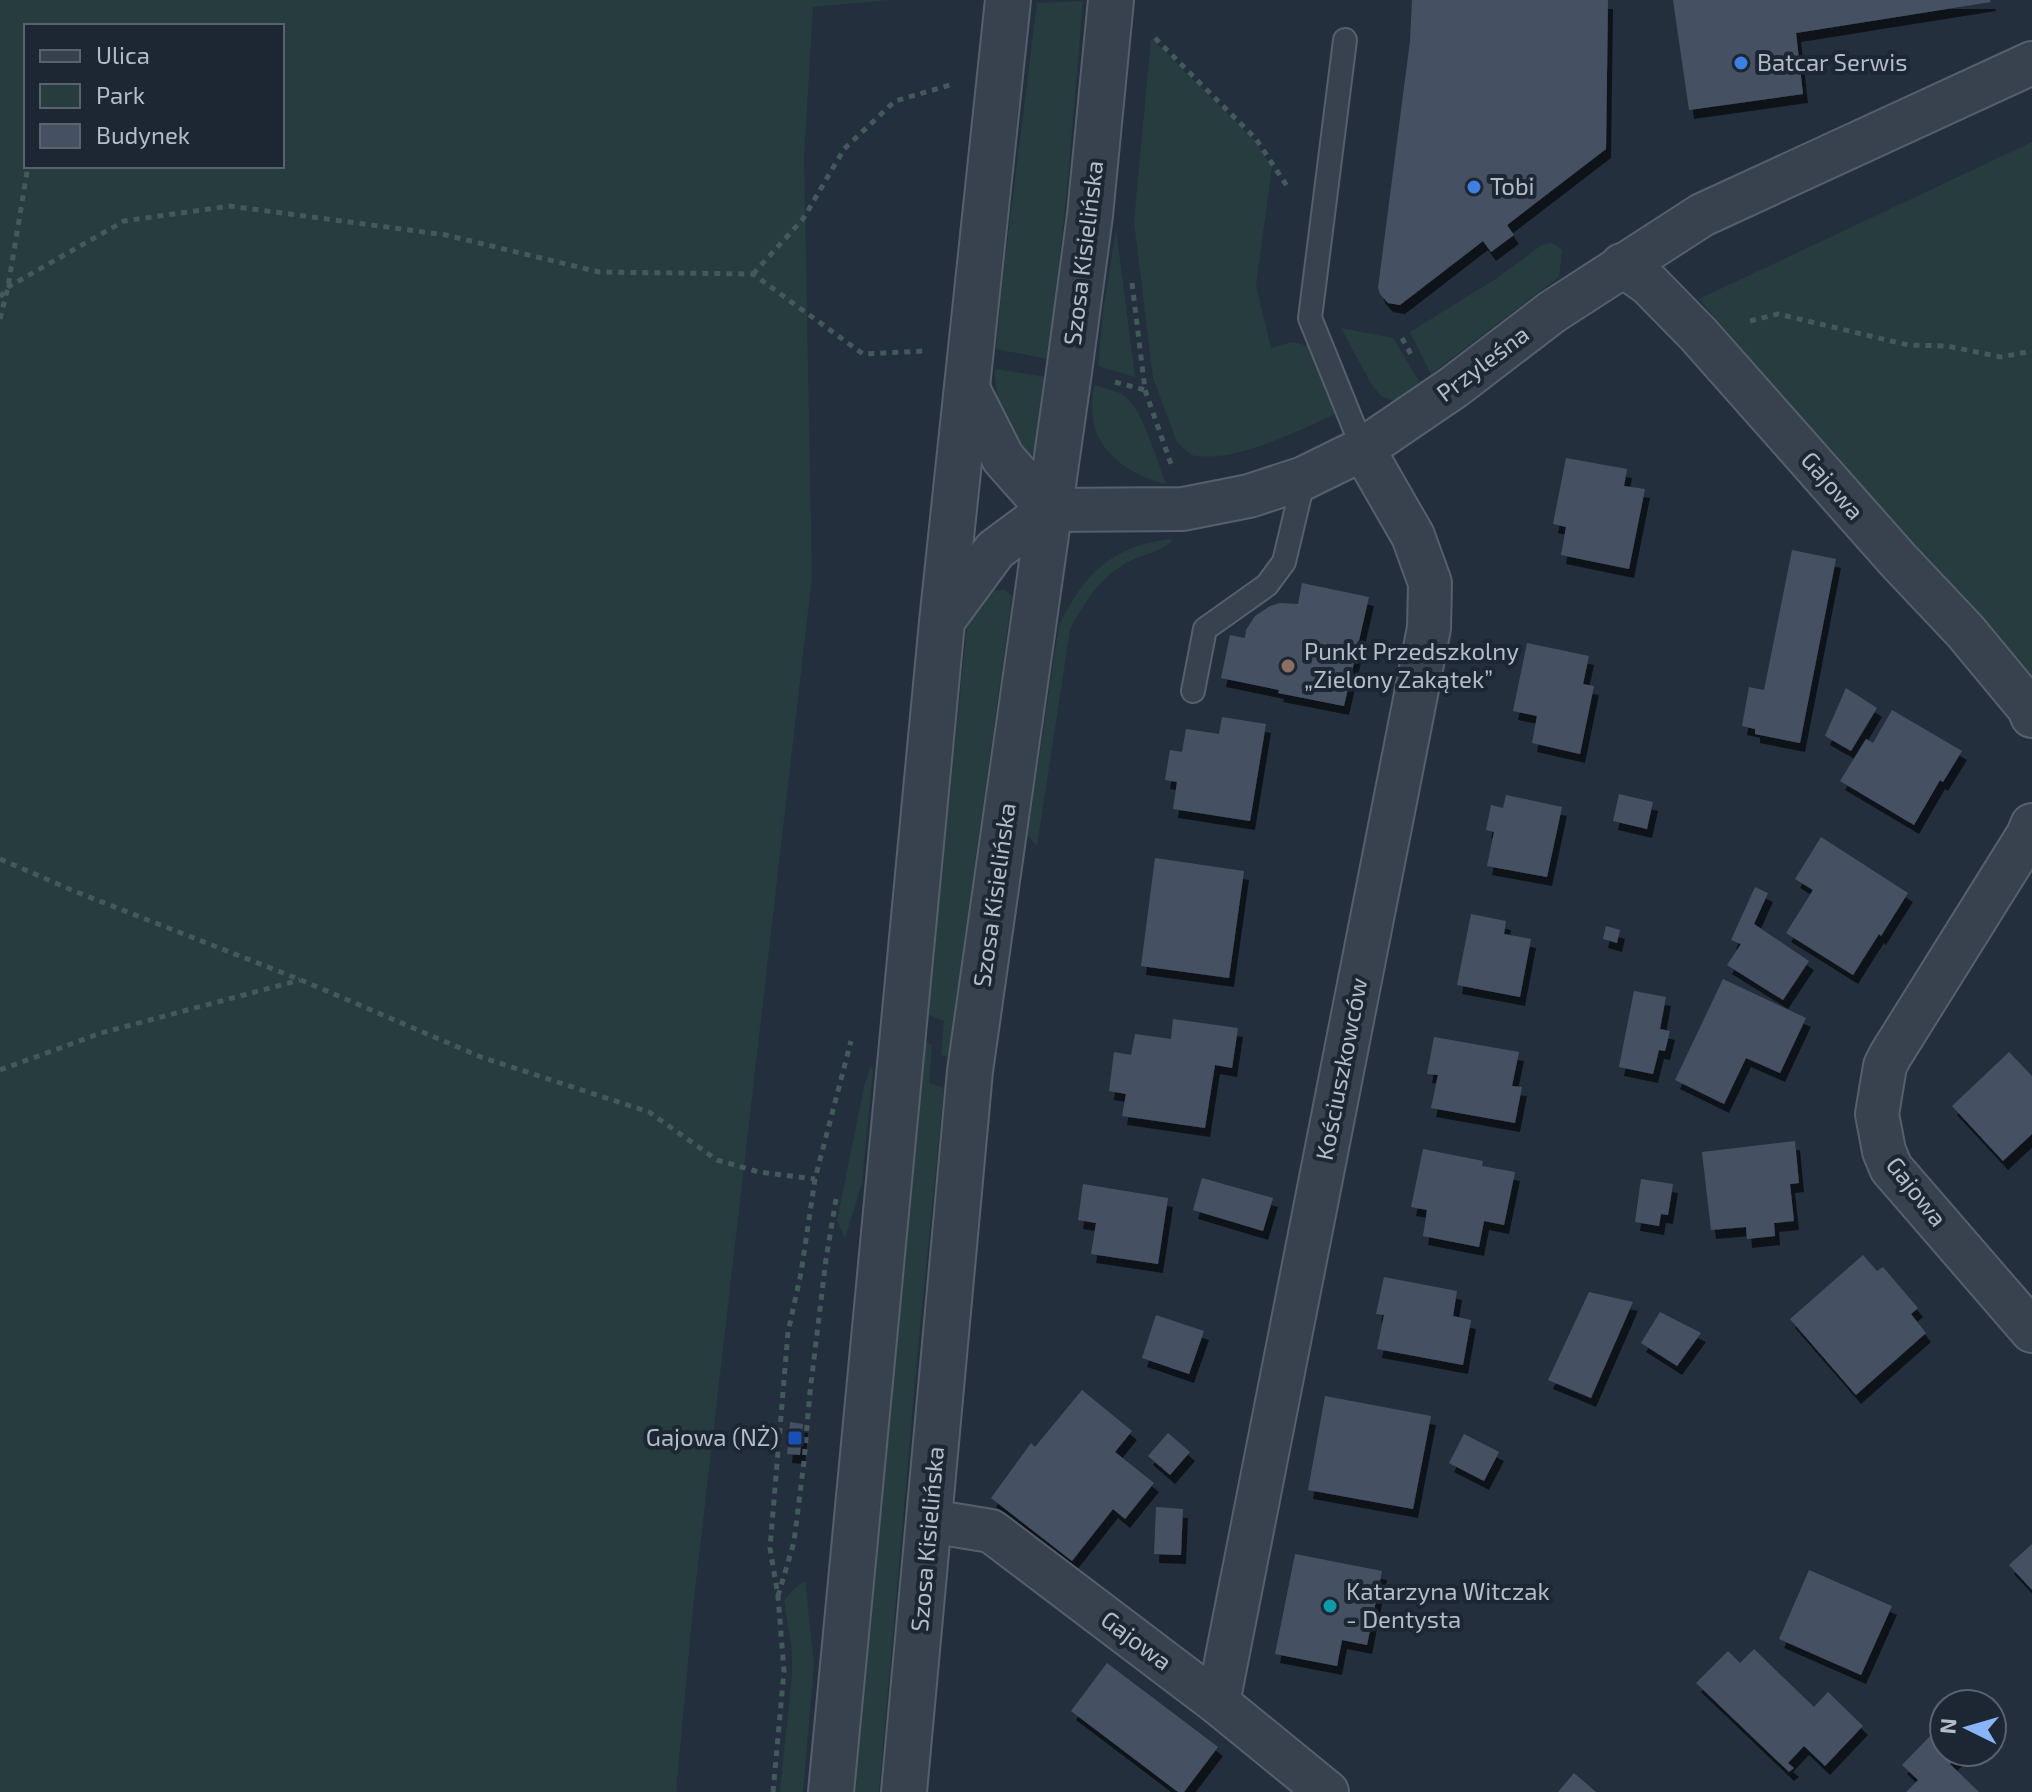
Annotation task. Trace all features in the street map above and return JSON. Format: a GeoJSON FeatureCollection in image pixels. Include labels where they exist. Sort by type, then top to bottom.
{"type":"FeatureCollection","features":[{"type":"Feature","properties":{"kind":"street","name":"Szosa Kisielińska"},"geometry":{"type":"LineString","coordinates":[[904,1792],[970,1071],[1090,215],[1111,0]]}},
{"type":"Feature","properties":{"kind":"street"},"geometry":{"type":"LineString","coordinates":[[831,1792],[942,622],[1007,15]]}},
{"type":"Feature","properties":{"kind":"street","name":"Przyleśna"},"geometry":{"type":"LineString","coordinates":[[1049,510],[1183,509],[1249,496],[1304,478],[1363,449],[1454,387],[1552,312],[1702,215],[2032,63]]}},
{"type":"Feature","properties":{"kind":"street","name":"Gajowa"},"geometry":{"type":"LineString","coordinates":[[1622,265],[1649,284],[1698,334],[1965,631],[2029,708],[2032,716]]}},
{"type":"Feature","properties":{"kind":"street"},"geometry":{"type":"LineString","coordinates":[[942,622],[995,550],[1049,510],[1003,458],[967,387]]}},
{"type":"Feature","properties":{"kind":"street","name":"Kościuszkowców"},"geometry":{"type":"LineString","coordinates":[[1218,1703],[1429,628],[1430,583],[1413,536],[1363,449]]}},
{"type":"Feature","properties":{"kind":"street","name":"Gajowa"},"geometry":{"type":"LineString","coordinates":[[2032,825],[1890,1056],[1885,1066],[1877,1114],[1884,1151],[1891,1168],[2032,1331]]}},
{"type":"Feature","properties":{"kind":"street","name":"Gajowa"},"geometry":{"type":"LineString","coordinates":[[930,1521],[991,1531],[1218,1703],[1327,1792]]}},
{"type":"Feature","properties":{"kind":"lane"},"geometry":{"type":"LineString","coordinates":[[1345,40],[1310,318],[1363,449]]}},
{"type":"Feature","properties":{"kind":"lane"},"geometry":{"type":"LineString","coordinates":[[1193,691],[1205,629],[1267,585],[1284,562],[1304,478]]}},
{"type":"Feature","properties":{"kind":"path"},"geometry":{"type":"LineString","coordinates":[[1145,29],[1256,139],[1320,236]]}},
{"type":"Feature","properties":{"kind":"path"},"geometry":{"type":"LineString","coordinates":[[753,274],[803,219],[844,149],[895,101],[950,85]]}},
{"type":"Feature","properties":{"kind":"path"},"geometry":{"type":"LineString","coordinates":[[0,319],[28,168]]}},
{"type":"Feature","properties":{"kind":"path"},"geometry":{"type":"LineString","coordinates":[[0,297],[8,287],[124,221],[230,206],[446,235],[599,272],[753,274],[863,354],[934,351]]}},
{"type":"Feature","properties":{"kind":"path"},"geometry":{"type":"LineString","coordinates":[[1698,334],[1778,314],[1908,345],[1947,346],[2001,357],[2032,351]]}},
{"type":"Feature","properties":{"kind":"path"},"geometry":{"type":"LineString","coordinates":[[1402,338],[1415,361]]}},
{"type":"Feature","properties":{"kind":"path"},"geometry":{"type":"LineString","coordinates":[[1107,380],[1145,390],[1173,470]]}},
{"type":"Feature","properties":{"kind":"path"},"geometry":{"type":"LineString","coordinates":[[0,859],[301,980],[481,1057],[649,1112],[717,1160],[759,1172],[815,1179]]}},
{"type":"Feature","properties":{"kind":"path"},"geometry":{"type":"LineString","coordinates":[[0,1070],[101,1033],[301,980]]}},
{"type":"Feature","properties":{"kind":"path"},"geometry":{"type":"LineString","coordinates":[[773,1792],[784,1671],[778,1596],[770,1548],[782,1388],[788,1332],[801,1273],[815,1179],[853,1035]]}},
{"type":"Feature","properties":{"kind":"path"},"geometry":{"type":"LineString","coordinates":[[778,1596],[794,1542],[826,1259],[838,1188]]}},
{"type":"Feature","properties":{"kind":"green space"},"geometry":{"type":"Polygon","coordinates":[[[0,0],[889,0],[813,7],[804,158],[812,577],[693,1608],[676,1792],[0,1792],[0,0]]]}},
{"type":"Feature","properties":{"kind":"green space"},"geometry":{"type":"Polygon","coordinates":[[[1083,1],[1067,190],[1048,359],[996,349],[1037,3],[1083,1]]]}},
{"type":"Feature","properties":{"kind":"green space"},"geometry":{"type":"Polygon","coordinates":[[[1151,38],[1254,140],[1272,167],[1256,286],[1271,348],[1293,342],[1308,346],[1334,406],[1334,415],[1283,438],[1226,455],[1191,455],[1177,442],[1153,378],[1134,222],[1151,38]]]}},
{"type":"Feature","properties":{"kind":"green space"},"geometry":{"type":"Polygon","coordinates":[[[2032,142],[2032,694],[2016,670],[1699,299],[2032,142]]]}},
{"type":"Feature","properties":{"kind":"green space"},"geometry":{"type":"Polygon","coordinates":[[[1116,229],[1135,377],[1098,366],[1116,229]]]}},
{"type":"Feature","properties":{"kind":"green space"},"geometry":{"type":"Polygon","coordinates":[[[1550,243],[1562,250],[1559,277],[1431,374],[1410,332],[1494,280],[1542,245],[1550,243]]]}},
{"type":"Feature","properties":{"kind":"green space"},"geometry":{"type":"Polygon","coordinates":[[[1341,328],[1393,338],[1420,383],[1394,401],[1381,396],[1341,328]]]}},
{"type":"Feature","properties":{"kind":"green space"},"geometry":{"type":"Polygon","coordinates":[[[995,369],[1046,377],[1034,453],[1031,455],[1022,452],[1007,422],[999,402],[995,369]]]}},
{"type":"Feature","properties":{"kind":"green space"},"geometry":{"type":"Polygon","coordinates":[[[1094,385],[1121,394],[1131,403],[1149,437],[1166,484],[1133,471],[1106,449],[1094,423],[1094,385]]]}},
{"type":"Feature","properties":{"kind":"green space"},"geometry":{"type":"Polygon","coordinates":[[[1171,539],[1163,547],[1111,573],[1088,599],[1070,630],[1037,846],[1028,836],[1028,831],[1059,625],[1079,591],[1103,565],[1132,548],[1171,539]]]}},
{"type":"Feature","properties":{"kind":"green space"},"geometry":{"type":"Polygon","coordinates":[[[995,590],[1006,590],[1012,597],[948,1057],[941,1055],[944,1021],[929,1015],[928,1008],[967,625],[982,596],[995,590]]]}},
{"type":"Feature","properties":{"kind":"green space"},"geometry":{"type":"Polygon","coordinates":[[[925,1041],[932,1045],[929,1083],[944,1088],[879,1792],[854,1792],[925,1041]]]}},
{"type":"Feature","properties":{"kind":"green space"},"geometry":{"type":"Polygon","coordinates":[[[871,1065],[862,1183],[845,1238],[837,1221],[871,1065]]]}},
{"type":"Feature","properties":{"kind":"green space"},"geometry":{"type":"Polygon","coordinates":[[[805,1581],[814,1664],[803,1792],[780,1792],[792,1675],[792,1650],[784,1600],[805,1581]]]}},
{"type":"Feature","properties":{"kind":"building","name":"Tobi"},"geometry":{"type":"Polygon","coordinates":[[[1412,0],[1608,0],[1606,149],[1507,225],[1514,235],[1491,252],[1483,241],[1400,305],[1388,303],[1378,288],[1410,41],[1412,0]]]}},
{"type":"Feature","properties":{"kind":"building","name":"Batcar Serwis"},"geometry":{"type":"Polygon","coordinates":[[[1673,0],[1991,2],[1796,33],[1803,94],[1689,110],[1673,0]]]}},
{"type":"Feature","properties":{"kind":"building"},"geometry":{"type":"Polygon","coordinates":[[[1566,458],[1627,469],[1624,486],[1645,489],[1629,569],[1561,555],[1566,527],[1553,524],[1566,458]]]}},
{"type":"Feature","properties":{"kind":"building"},"geometry":{"type":"Polygon","coordinates":[[[1792,550],[1836,559],[1800,743],[1755,734],[1755,729],[1742,726],[1749,687],[1764,690],[1792,550]]]}},
{"type":"Feature","properties":{"kind":"building"},"geometry":{"type":"Polygon","coordinates":[[[1302,583],[1369,597],[1344,706],[1221,678],[1230,635],[1245,638],[1246,630],[1255,616],[1270,606],[1298,604],[1302,583]]]}},
{"type":"Feature","properties":{"kind":"building"},"geometry":{"type":"Polygon","coordinates":[[[1527,643],[1589,656],[1583,684],[1594,686],[1580,754],[1532,743],[1537,716],[1513,711],[1527,643]]]}},
{"type":"Feature","properties":{"kind":"building"},"geometry":{"type":"Polygon","coordinates":[[[1846,688],[1877,708],[1851,751],[1825,736],[1846,688]]]}},
{"type":"Feature","properties":{"kind":"building"},"geometry":{"type":"Polygon","coordinates":[[[1892,710],[1962,751],[1943,782],[1940,780],[1914,825],[1840,781],[1866,739],[1873,743],[1892,710]]]}},
{"type":"Feature","properties":{"kind":"building"},"geometry":{"type":"Polygon","coordinates":[[[1222,717],[1266,724],[1250,821],[1173,809],[1177,782],[1165,780],[1170,750],[1182,752],[1186,729],[1219,734],[1222,717]]]}},
{"type":"Feature","properties":{"kind":"building"},"geometry":{"type":"Polygon","coordinates":[[[1619,794],[1653,802],[1647,829],[1613,821],[1619,794]]]}},
{"type":"Feature","properties":{"kind":"building"},"geometry":{"type":"Polygon","coordinates":[[[1506,795],[1562,807],[1547,877],[1487,866],[1494,832],[1486,830],[1491,805],[1503,808],[1506,795]]]}},
{"type":"Feature","properties":{"kind":"building"},"geometry":{"type":"Polygon","coordinates":[[[1821,837],[1908,893],[1853,975],[1786,933],[1813,890],[1795,879],[1821,837]]]}},
{"type":"Feature","properties":{"kind":"building"},"geometry":{"type":"Polygon","coordinates":[[[1155,858],[1244,871],[1229,978],[1141,966],[1155,858]]]}},
{"type":"Feature","properties":{"kind":"building"},"geometry":{"type":"Polygon","coordinates":[[[1755,887],[1768,893],[1754,924],[1809,961],[1783,1000],[1727,965],[1741,944],[1731,940],[1755,887]]]}},
{"type":"Feature","properties":{"kind":"building"},"geometry":{"type":"Polygon","coordinates":[[[1471,914],[1506,921],[1504,934],[1531,939],[1520,997],[1457,985],[1471,914]]]}},
{"type":"Feature","properties":{"kind":"building"},"geometry":{"type":"Polygon","coordinates":[[[1606,926],[1620,930],[1617,943],[1603,939],[1606,926]]]}},
{"type":"Feature","properties":{"kind":"building"},"geometry":{"type":"Polygon","coordinates":[[[1723,979],[1806,1018],[1780,1073],[1746,1058],[1724,1104],[1675,1080],[1723,979]]]}},
{"type":"Feature","properties":{"kind":"building"},"geometry":{"type":"Polygon","coordinates":[[[1634,991],[1666,997],[1660,1029],[1670,1031],[1665,1051],[1659,1050],[1653,1074],[1619,1067],[1634,991]]]}},
{"type":"Feature","properties":{"kind":"building"},"geometry":{"type":"Polygon","coordinates":[[[1173,1019],[1238,1028],[1232,1068],[1215,1065],[1205,1128],[1122,1116],[1126,1094],[1109,1091],[1114,1052],[1131,1055],[1135,1034],[1171,1039],[1173,1019]]]}},
{"type":"Feature","properties":{"kind":"building"},"geometry":{"type":"Polygon","coordinates":[[[1434,1037],[1519,1052],[1512,1086],[1522,1087],[1515,1123],[1431,1108],[1438,1075],[1427,1074],[1434,1037]]]}},
{"type":"Feature","properties":{"kind":"building"},"geometry":{"type":"Polygon","coordinates":[[[2009,1052],[2032,1076],[2032,1134],[2003,1161],[1952,1106],[2009,1052]]]}},
{"type":"Feature","properties":{"kind":"building"},"geometry":{"type":"Polygon","coordinates":[[[1795,1141],[1799,1183],[1790,1184],[1794,1221],[1774,1223],[1775,1236],[1747,1239],[1746,1227],[1711,1230],[1702,1152],[1795,1141]]]}},
{"type":"Feature","properties":{"kind":"building"},"geometry":{"type":"Polygon","coordinates":[[[1423,1149],[1483,1161],[1482,1166],[1515,1172],[1504,1225],[1484,1221],[1479,1247],[1423,1236],[1427,1210],[1411,1207],[1423,1149]]]}},
{"type":"Feature","properties":{"kind":"building"},"geometry":{"type":"Polygon","coordinates":[[[1202,1178],[1273,1198],[1263,1231],[1193,1210],[1202,1178]]]}},
{"type":"Feature","properties":{"kind":"building"},"geometry":{"type":"Polygon","coordinates":[[[1641,1179],[1673,1184],[1668,1215],[1661,1214],[1659,1226],[1635,1222],[1641,1179]]]}},
{"type":"Feature","properties":{"kind":"building"},"geometry":{"type":"Polygon","coordinates":[[[1083,1184],[1168,1198],[1158,1264],[1091,1254],[1096,1223],[1078,1220],[1083,1184]]]}},
{"type":"Feature","properties":{"kind":"building"},"geometry":{"type":"Polygon","coordinates":[[[1863,1255],[1877,1271],[1883,1267],[1918,1308],[1911,1314],[1926,1333],[1856,1395],[1790,1319],[1863,1255]]]}},
{"type":"Feature","properties":{"kind":"building"},"geometry":{"type":"Polygon","coordinates":[[[1384,1277],[1457,1291],[1453,1316],[1471,1320],[1463,1365],[1377,1349],[1384,1315],[1376,1314],[1384,1277]]]}},
{"type":"Feature","properties":{"kind":"building"},"geometry":{"type":"Polygon","coordinates":[[[1589,1292],[1633,1302],[1591,1398],[1548,1380],[1589,1292]]]}},
{"type":"Feature","properties":{"kind":"building"},"geometry":{"type":"Polygon","coordinates":[[[1660,1312],[1701,1333],[1677,1366],[1641,1343],[1660,1312]]]}},
{"type":"Feature","properties":{"kind":"building"},"geometry":{"type":"Polygon","coordinates":[[[1156,1315],[1204,1331],[1189,1374],[1142,1358],[1156,1315]]]}},
{"type":"Feature","properties":{"kind":"building"},"geometry":{"type":"Polygon","coordinates":[[[1082,1390],[1132,1431],[1115,1452],[1154,1483],[1125,1519],[1113,1509],[1072,1561],[991,1498],[1031,1443],[1035,1447],[1082,1390]]]}},
{"type":"Feature","properties":{"kind":"building"},"geometry":{"type":"Polygon","coordinates":[[[1325,1396],[1431,1416],[1413,1509],[1308,1490],[1325,1396]]]}},
{"type":"Feature","properties":{"kind":"building"},"geometry":{"type":"Polygon","coordinates":[[[790,1422],[803,1424],[800,1455],[787,1454],[790,1422]]]}},
{"type":"Feature","properties":{"kind":"building"},"geometry":{"type":"Polygon","coordinates":[[[1168,1433],[1190,1452],[1170,1475],[1148,1456],[1168,1433]]]}},
{"type":"Feature","properties":{"kind":"building"},"geometry":{"type":"Polygon","coordinates":[[[1464,1434],[1499,1452],[1484,1481],[1449,1463],[1464,1434]]]}},
{"type":"Feature","properties":{"kind":"building"},"geometry":{"type":"Polygon","coordinates":[[[1156,1507],[1183,1509],[1181,1555],[1154,1554],[1156,1507]]]}},
{"type":"Feature","properties":{"kind":"building"},"geometry":{"type":"Polygon","coordinates":[[[2032,1544],[2032,1590],[2009,1565],[2032,1544]]]}},
{"type":"Feature","properties":{"kind":"building","name":"Katarzyna Witczak - Dentysta"},"geometry":{"type":"Polygon","coordinates":[[[1295,1554],[1382,1571],[1367,1645],[1342,1640],[1337,1666],[1275,1654],[1295,1554]]]}},
{"type":"Feature","properties":{"kind":"building"},"geometry":{"type":"Polygon","coordinates":[[[1809,1570],[1892,1606],[1861,1675],[1779,1639],[1809,1570]]]}},
{"type":"Feature","properties":{"kind":"building"},"geometry":{"type":"Polygon","coordinates":[[[1754,1649],[1814,1707],[1828,1692],[1863,1726],[1825,1766],[1804,1746],[1788,1763],[1794,1768],[1789,1772],[1696,1683],[1728,1651],[1740,1663],[1754,1649]]]}},
{"type":"Feature","properties":{"kind":"building"},"geometry":{"type":"Polygon","coordinates":[[[1107,1663],[1218,1747],[1184,1792],[1178,1792],[1071,1711],[1107,1663]]]}},
{"type":"Feature","properties":{"kind":"building"},"geometry":{"type":"Polygon","coordinates":[[[1928,1738],[1928,1768],[1954,1768],[1979,1792],[1906,1792],[1918,1780],[1902,1765],[1928,1738]]]}},
{"type":"Feature","properties":{"kind":"building"},"geometry":{"type":"Polygon","coordinates":[[[1574,1773],[1596,1792],[1558,1792],[1574,1773]]]}},
{"type":"Feature","properties":{"kind":"place","name":"Batcar Serwis"},"geometry":{"type":"Point","coordinates":[1741,63]}},
{"type":"Feature","properties":{"kind":"place","name":"Tobi"},"geometry":{"type":"Point","coordinates":[1474,187]}},
{"type":"Feature","properties":{"kind":"place","name":"Punkt Przedszkolny „Zielony Zakątek”"},"geometry":{"type":"Point","coordinates":[1288,666]}},
{"type":"Feature","properties":{"kind":"place","name":"Gajowa (NŻ)"},"geometry":{"type":"Point","coordinates":[795,1438]}},
{"type":"Feature","properties":{"kind":"place","name":"Katarzyna Witczak - Dentysta"},"geometry":{"type":"Point","coordinates":[1330,1606]}}]}
